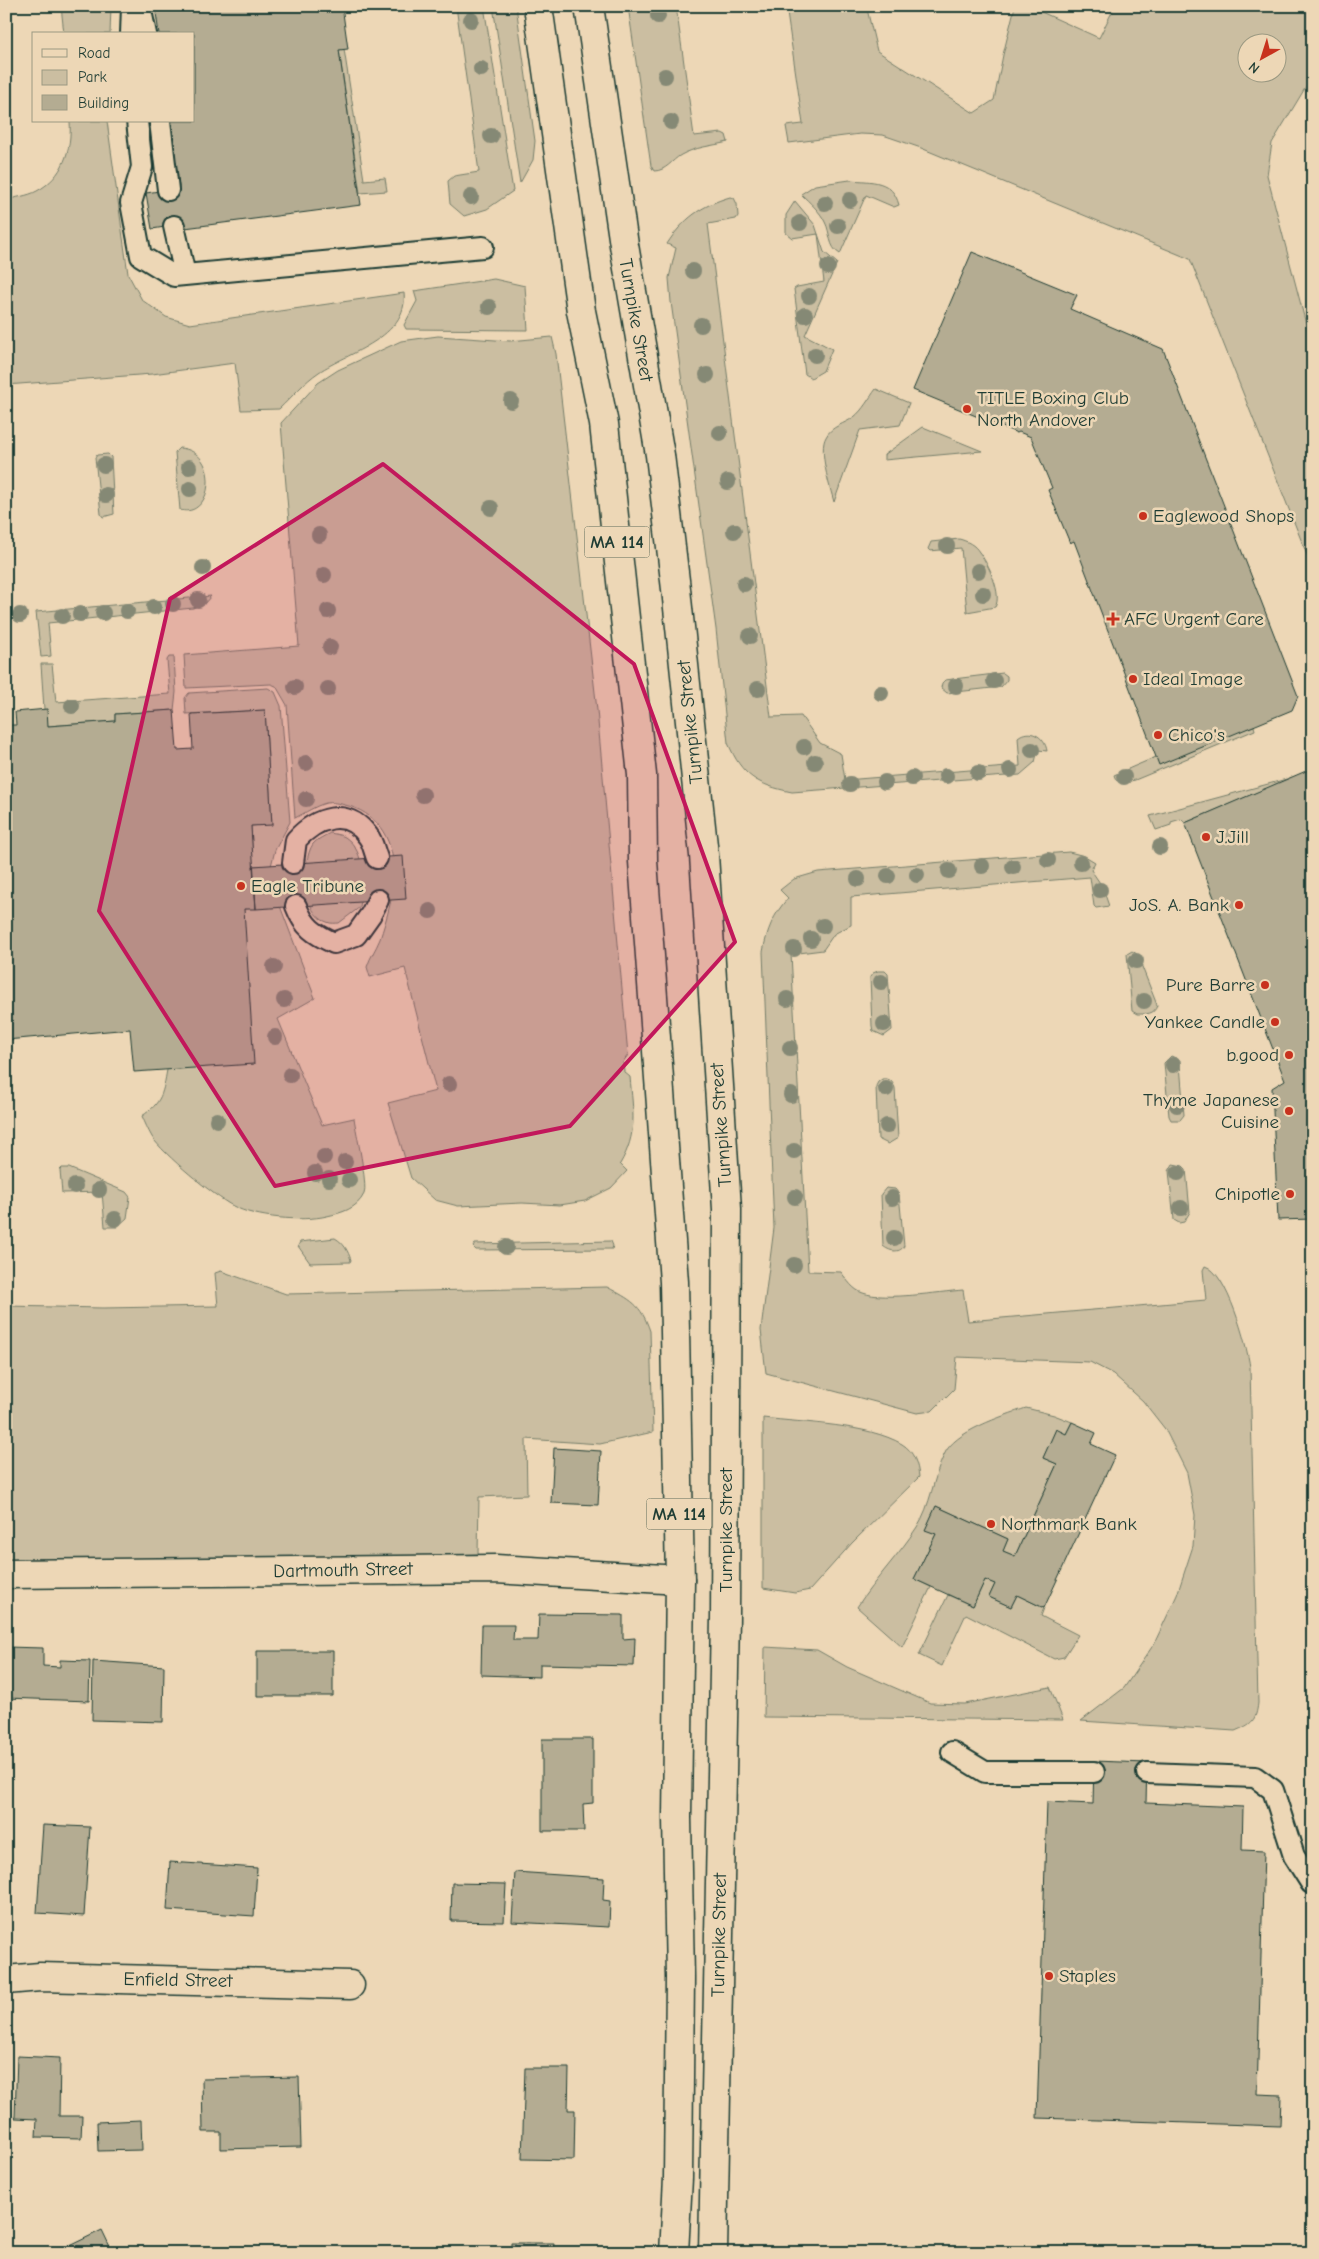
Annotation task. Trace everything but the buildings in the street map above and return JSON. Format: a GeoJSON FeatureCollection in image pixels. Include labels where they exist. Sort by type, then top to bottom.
{"type":"FeatureCollection","features":[{"type":"Feature","properties":{"kind":"main road","name":"Turnpike Street"},"geometry":{"type":"LineString","coordinates":[[538,6],[581,311],[604,424],[642,775],[643,861],[674,1282],[680,1580],[677,1818],[680,1978],[678,2178],[674,2253]]}},
{"type":"Feature","properties":{"kind":"main road","name":"Turnpike Street"},"geometry":{"type":"LineString","coordinates":[[589,6],[624,245],[660,455],[678,599],[704,856],[727,1209],[725,1617],[713,2253]]}},
{"type":"Feature","properties":{"kind":"main road","name":"Dartmouth Street"},"geometry":{"type":"LineString","coordinates":[[6,1574],[496,1569],[680,1580]]}},
{"type":"Feature","properties":{"kind":"main road","name":"Enfield Street"},"geometry":{"type":"LineString","coordinates":[[6,1980],[40,1977],[350,1985]]}},
{"type":"Feature","properties":{"kind":"lane"},"geometry":{"type":"LineString","coordinates":[[131,32],[132,6]]}},
{"type":"Feature","properties":{"kind":"lane"},"geometry":{"type":"LineString","coordinates":[[140,6],[146,32]]}},
{"type":"Feature","properties":{"kind":"lane"},"geometry":{"type":"LineString","coordinates":[[137,122],[142,167],[131,203],[141,256],[174,276],[483,247]]}},
{"type":"Feature","properties":{"kind":"lane"},"geometry":{"type":"LineString","coordinates":[[160,122],[168,190]]}},
{"type":"Feature","properties":{"kind":"lane"},"geometry":{"type":"LineString","coordinates":[[174,226],[185,275]]}},
{"type":"Feature","properties":{"kind":"lane"},"geometry":{"type":"LineString","coordinates":[[293,864],[296,840],[317,822],[331,818],[345,819],[369,836],[377,858]]}},
{"type":"Feature","properties":{"kind":"lane"},"geometry":{"type":"LineString","coordinates":[[296,906],[302,921],[317,936],[334,943],[356,935],[378,900]]}},
{"type":"Feature","properties":{"kind":"lane"},"geometry":{"type":"LineString","coordinates":[[952,1752],[985,1772],[1094,1772]]}},
{"type":"Feature","properties":{"kind":"lane"},"geometry":{"type":"LineString","coordinates":[[1147,1773],[1255,1777],[1273,1790],[1294,1856],[1311,1883]]}},
{"type":"Feature","properties":{"kind":"highlighted area"},"geometry":{"type":"Polygon","coordinates":[[[383,464],[634,664],[735,942],[570,1126],[275,1186],[99,911],[170,599],[383,464]]]}},
{"type":"Feature","properties":{"kind":"green space"},"geometry":{"type":"Polygon","coordinates":[[[61,6],[111,6],[110,32],[64,32],[61,6]]]}},
{"type":"Feature","properties":{"kind":"green space"},"geometry":{"type":"Polygon","coordinates":[[[456,6],[484,6],[513,191],[487,209],[464,216],[450,204],[448,181],[454,176],[479,172],[456,6]]]}},
{"type":"Feature","properties":{"kind":"green space"},"geometry":{"type":"Polygon","coordinates":[[[493,6],[516,6],[535,141],[533,160],[520,183],[493,6]]]}},
{"type":"Feature","properties":{"kind":"green space"},"geometry":{"type":"Polygon","coordinates":[[[628,6],[676,6],[694,136],[722,133],[726,135],[728,142],[686,152],[665,167],[654,171],[651,166],[628,6]]]}},
{"type":"Feature","properties":{"kind":"green space"},"geometry":{"type":"Polygon","coordinates":[[[786,6],[869,6],[867,9],[877,51],[974,113],[994,100],[1015,6],[1028,6],[1099,38],[1115,6],[1313,6],[1313,75],[1272,143],[1267,175],[1313,351],[1313,570],[1190,259],[921,148],[883,135],[860,134],[789,143],[786,126],[803,124],[786,6]]]}},
{"type":"Feature","properties":{"kind":"green space"},"geometry":{"type":"Polygon","coordinates":[[[344,49],[364,180],[385,178],[387,191],[360,193],[339,50],[344,49]]]}},
{"type":"Feature","properties":{"kind":"green space"},"geometry":{"type":"Polygon","coordinates":[[[70,122],[107,122],[128,274],[142,300],[166,317],[190,324],[404,293],[403,308],[397,321],[374,342],[319,372],[279,409],[241,410],[235,363],[152,374],[6,385],[6,200],[33,193],[53,178],[64,162],[70,122]]]}},
{"type":"Feature","properties":{"kind":"green space"},"geometry":{"type":"Polygon","coordinates":[[[850,180],[880,183],[886,186],[896,197],[899,205],[894,207],[866,195],[840,254],[833,248],[823,218],[801,194],[815,185],[850,180]]]}},
{"type":"Feature","properties":{"kind":"green space"},"geometry":{"type":"Polygon","coordinates":[[[730,197],[734,198],[737,204],[738,216],[736,219],[708,224],[771,717],[801,716],[820,743],[841,754],[845,780],[1020,766],[1018,737],[1027,733],[1036,735],[1043,741],[1047,751],[1038,750],[1035,762],[1020,775],[792,792],[769,786],[752,777],[739,764],[733,754],[728,743],[716,629],[671,302],[669,278],[676,248],[667,244],[680,227],[694,214],[711,204],[730,197]]]}},
{"type":"Feature","properties":{"kind":"green space"},"geometry":{"type":"Polygon","coordinates":[[[795,201],[815,225],[818,234],[792,238],[786,233],[786,215],[795,201]]]}},
{"type":"Feature","properties":{"kind":"green space"},"geometry":{"type":"Polygon","coordinates":[[[818,234],[824,252],[837,263],[805,335],[832,349],[823,371],[811,378],[805,374],[794,289],[824,282],[818,234]]]}},
{"type":"Feature","properties":{"kind":"green space"},"geometry":{"type":"Polygon","coordinates":[[[494,279],[525,286],[528,330],[406,329],[404,325],[417,301],[414,291],[494,279]]]}},
{"type":"Feature","properties":{"kind":"green space"},"geometry":{"type":"Polygon","coordinates":[[[438,336],[510,341],[552,337],[556,354],[597,710],[628,1055],[623,1062],[624,1072],[630,1077],[633,1112],[630,1142],[620,1164],[627,1171],[611,1188],[585,1201],[560,1205],[522,1203],[458,1206],[435,1200],[411,1178],[388,1103],[436,1091],[405,968],[370,977],[367,967],[382,932],[394,885],[393,857],[386,837],[374,820],[365,813],[356,808],[340,804],[326,803],[295,818],[287,705],[276,686],[271,684],[186,688],[184,655],[299,646],[281,423],[318,383],[338,370],[401,341],[438,336]]]}},
{"type":"Feature","properties":{"kind":"green space"},"geometry":{"type":"Polygon","coordinates":[[[876,389],[909,403],[900,425],[860,430],[834,502],[823,451],[826,437],[828,433],[857,414],[876,389]]]}},
{"type":"Feature","properties":{"kind":"green space"},"geometry":{"type":"Polygon","coordinates":[[[923,427],[982,451],[884,460],[884,455],[923,427]]]}},
{"type":"Feature","properties":{"kind":"green space"},"geometry":{"type":"Polygon","coordinates":[[[179,448],[192,452],[202,460],[207,471],[206,495],[200,504],[191,510],[180,510],[175,452],[179,448]]]}},
{"type":"Feature","properties":{"kind":"green space"},"geometry":{"type":"Polygon","coordinates":[[[108,454],[111,457],[114,514],[103,517],[101,514],[95,458],[97,455],[108,454]]]}},
{"type":"Feature","properties":{"kind":"green space"},"geometry":{"type":"Polygon","coordinates":[[[959,539],[975,547],[983,557],[996,587],[997,602],[995,607],[967,612],[961,548],[930,551],[928,549],[931,542],[959,539]]]}},
{"type":"Feature","properties":{"kind":"green space"},"geometry":{"type":"Polygon","coordinates":[[[211,596],[204,604],[193,608],[48,623],[51,656],[41,657],[36,612],[211,596]]]}},
{"type":"Feature","properties":{"kind":"green space"},"geometry":{"type":"Polygon","coordinates":[[[169,657],[174,657],[176,692],[174,710],[115,714],[115,721],[48,726],[44,709],[41,664],[52,664],[56,702],[170,694],[167,660],[169,657]]]}},
{"type":"Feature","properties":{"kind":"green space"},"geometry":{"type":"Polygon","coordinates":[[[1003,673],[1007,676],[1007,680],[1001,687],[947,693],[941,688],[945,680],[1003,673]]]}},
{"type":"Feature","properties":{"kind":"green space"},"geometry":{"type":"Polygon","coordinates":[[[268,688],[275,692],[281,706],[290,822],[275,850],[271,866],[253,866],[251,826],[272,824],[265,710],[186,714],[185,698],[189,693],[268,688]]]}},
{"type":"Feature","properties":{"kind":"green space"},"geometry":{"type":"Polygon","coordinates":[[[1254,726],[1255,730],[1135,780],[1121,783],[1116,780],[1114,775],[1156,757],[1254,726]]]}},
{"type":"Feature","properties":{"kind":"green space"},"geometry":{"type":"Polygon","coordinates":[[[1294,777],[1185,823],[1181,819],[1156,830],[1150,816],[1294,777]]]}},
{"type":"Feature","properties":{"kind":"green space"},"geometry":{"type":"Polygon","coordinates":[[[330,833],[345,837],[352,843],[357,851],[362,869],[360,907],[339,923],[329,923],[319,917],[308,899],[306,887],[309,852],[315,842],[330,833]]]}},
{"type":"Feature","properties":{"kind":"green space"},"geometry":{"type":"Polygon","coordinates":[[[1069,852],[1085,856],[1095,862],[1091,870],[1102,886],[1109,906],[1096,908],[1094,906],[1090,877],[851,897],[851,925],[834,934],[823,950],[791,954],[808,1271],[841,1272],[856,1290],[873,1295],[898,1296],[963,1290],[968,1321],[1206,1300],[1203,1270],[1205,1266],[1213,1271],[1221,1281],[1235,1310],[1250,1367],[1258,1703],[1256,1714],[1252,1721],[1235,1731],[1081,1721],[1124,1688],[1154,1644],[1177,1595],[1193,1546],[1195,1515],[1187,1473],[1165,1429],[1143,1401],[1113,1374],[1090,1362],[957,1357],[954,1389],[932,1411],[917,1413],[766,1373],[761,1330],[774,1228],[763,952],[771,923],[788,898],[780,890],[794,879],[818,872],[1069,852]]]}},
{"type":"Feature","properties":{"kind":"green space"},"geometry":{"type":"Polygon","coordinates":[[[280,906],[315,998],[278,1019],[322,1125],[354,1118],[365,1188],[361,1199],[353,1207],[343,1212],[317,1218],[279,1218],[253,1213],[233,1206],[202,1184],[166,1153],[152,1137],[142,1116],[158,1102],[167,1070],[244,909],[280,906]]]}},
{"type":"Feature","properties":{"kind":"green space"},"geometry":{"type":"Polygon","coordinates":[[[1132,951],[1137,954],[1157,1005],[1154,1011],[1149,1013],[1137,1014],[1132,1011],[1127,954],[1132,951]]]}},
{"type":"Feature","properties":{"kind":"green space"},"geometry":{"type":"Polygon","coordinates":[[[878,971],[885,971],[888,974],[892,1030],[884,1036],[873,1031],[872,1026],[870,977],[878,971]]]}},
{"type":"Feature","properties":{"kind":"green space"},"geometry":{"type":"Polygon","coordinates":[[[1171,1056],[1180,1060],[1184,1115],[1180,1120],[1171,1120],[1169,1116],[1164,1063],[1171,1056]]]}},
{"type":"Feature","properties":{"kind":"green space"},"geometry":{"type":"Polygon","coordinates":[[[882,1079],[890,1080],[895,1088],[898,1138],[888,1144],[878,1139],[876,1086],[882,1079]]]}},
{"type":"Feature","properties":{"kind":"green space"},"geometry":{"type":"Polygon","coordinates":[[[1173,1164],[1183,1166],[1186,1169],[1190,1212],[1184,1222],[1179,1223],[1174,1220],[1169,1171],[1173,1164]]]}},
{"type":"Feature","properties":{"kind":"green space"},"geometry":{"type":"Polygon","coordinates":[[[62,1168],[69,1168],[126,1192],[130,1197],[127,1218],[117,1227],[105,1227],[102,1192],[62,1193],[60,1170],[62,1168]]]}},
{"type":"Feature","properties":{"kind":"green space"},"geometry":{"type":"Polygon","coordinates":[[[886,1188],[895,1189],[899,1194],[904,1246],[897,1251],[883,1246],[881,1194],[886,1188]]]}},
{"type":"Feature","properties":{"kind":"green space"},"geometry":{"type":"Polygon","coordinates":[[[335,1238],[345,1248],[351,1260],[350,1262],[310,1263],[298,1246],[300,1242],[335,1238]]]}},
{"type":"Feature","properties":{"kind":"green space"},"geometry":{"type":"Polygon","coordinates":[[[611,1241],[612,1249],[476,1250],[473,1247],[475,1244],[611,1241]]]}},
{"type":"Feature","properties":{"kind":"green space"},"geometry":{"type":"Polygon","coordinates":[[[221,1271],[286,1294],[607,1287],[623,1296],[639,1309],[650,1331],[653,1432],[600,1444],[526,1439],[527,1495],[479,1497],[478,1554],[369,1558],[6,1562],[6,1306],[103,1308],[218,1306],[215,1273],[221,1271]]]}},
{"type":"Feature","properties":{"kind":"green space"},"geometry":{"type":"Polygon","coordinates":[[[1026,1408],[1072,1422],[1066,1434],[1056,1430],[1043,1458],[1057,1464],[1015,1556],[1003,1551],[1008,1539],[936,1506],[926,1529],[936,1534],[914,1579],[931,1587],[902,1647],[857,1607],[922,1519],[940,1464],[949,1446],[980,1425],[1026,1408]]]}},
{"type":"Feature","properties":{"kind":"green space"},"geometry":{"type":"Polygon","coordinates":[[[763,1418],[835,1425],[872,1432],[902,1444],[910,1450],[916,1463],[919,1477],[852,1543],[810,1590],[795,1593],[763,1588],[763,1418]]]}},
{"type":"Feature","properties":{"kind":"green space"},"geometry":{"type":"Polygon","coordinates":[[[985,1580],[995,1584],[989,1597],[1011,1607],[1017,1595],[1044,1608],[1041,1616],[1078,1635],[1064,1657],[1054,1659],[966,1614],[942,1666],[919,1655],[948,1595],[973,1606],[985,1580]]]}},
{"type":"Feature","properties":{"kind":"green space"},"geometry":{"type":"Polygon","coordinates":[[[765,1647],[817,1650],[847,1667],[930,1703],[965,1704],[1050,1687],[1063,1720],[764,1717],[765,1647]]]}},
{"type":"Feature","properties":{"kind":"place","name":"TITLE Boxing Club North Andover"},"geometry":{"type":"Point","coordinates":[967,409]}},
{"type":"Feature","properties":{"kind":"place","name":"Eaglewood Shops"},"geometry":{"type":"Point","coordinates":[1143,516]}},
{"type":"Feature","properties":{"kind":"place","name":"AFC Urgent Care"},"geometry":{"type":"Point","coordinates":[1113,619]}},
{"type":"Feature","properties":{"kind":"place","name":"Ideal Image"},"geometry":{"type":"Point","coordinates":[1133,679]}},
{"type":"Feature","properties":{"kind":"place","name":"Chico's"},"geometry":{"type":"Point","coordinates":[1158,735]}},
{"type":"Feature","properties":{"kind":"place","name":"J.Jill"},"geometry":{"type":"Point","coordinates":[1206,837]}},
{"type":"Feature","properties":{"kind":"place","name":"Eagle Tribune"},"geometry":{"type":"Point","coordinates":[241,886]}},
{"type":"Feature","properties":{"kind":"place","name":"JoS. A. Bank"},"geometry":{"type":"Point","coordinates":[1239,905]}},
{"type":"Feature","properties":{"kind":"place","name":"Pure Barre"},"geometry":{"type":"Point","coordinates":[1265,985]}},
{"type":"Feature","properties":{"kind":"place","name":"Yankee Candle"},"geometry":{"type":"Point","coordinates":[1275,1022]}},
{"type":"Feature","properties":{"kind":"place","name":"b.good"},"geometry":{"type":"Point","coordinates":[1289,1055]}},
{"type":"Feature","properties":{"kind":"place","name":"Thyme Japanese Cuisine"},"geometry":{"type":"Point","coordinates":[1289,1111]}},
{"type":"Feature","properties":{"kind":"place","name":"Chipotle"},"geometry":{"type":"Point","coordinates":[1290,1194]}},
{"type":"Feature","properties":{"kind":"place","name":"Northmark Bank"},"geometry":{"type":"Point","coordinates":[991,1524]}},
{"type":"Feature","properties":{"kind":"place","name":"Staples"},"geometry":{"type":"Point","coordinates":[1049,1976]}}]}
